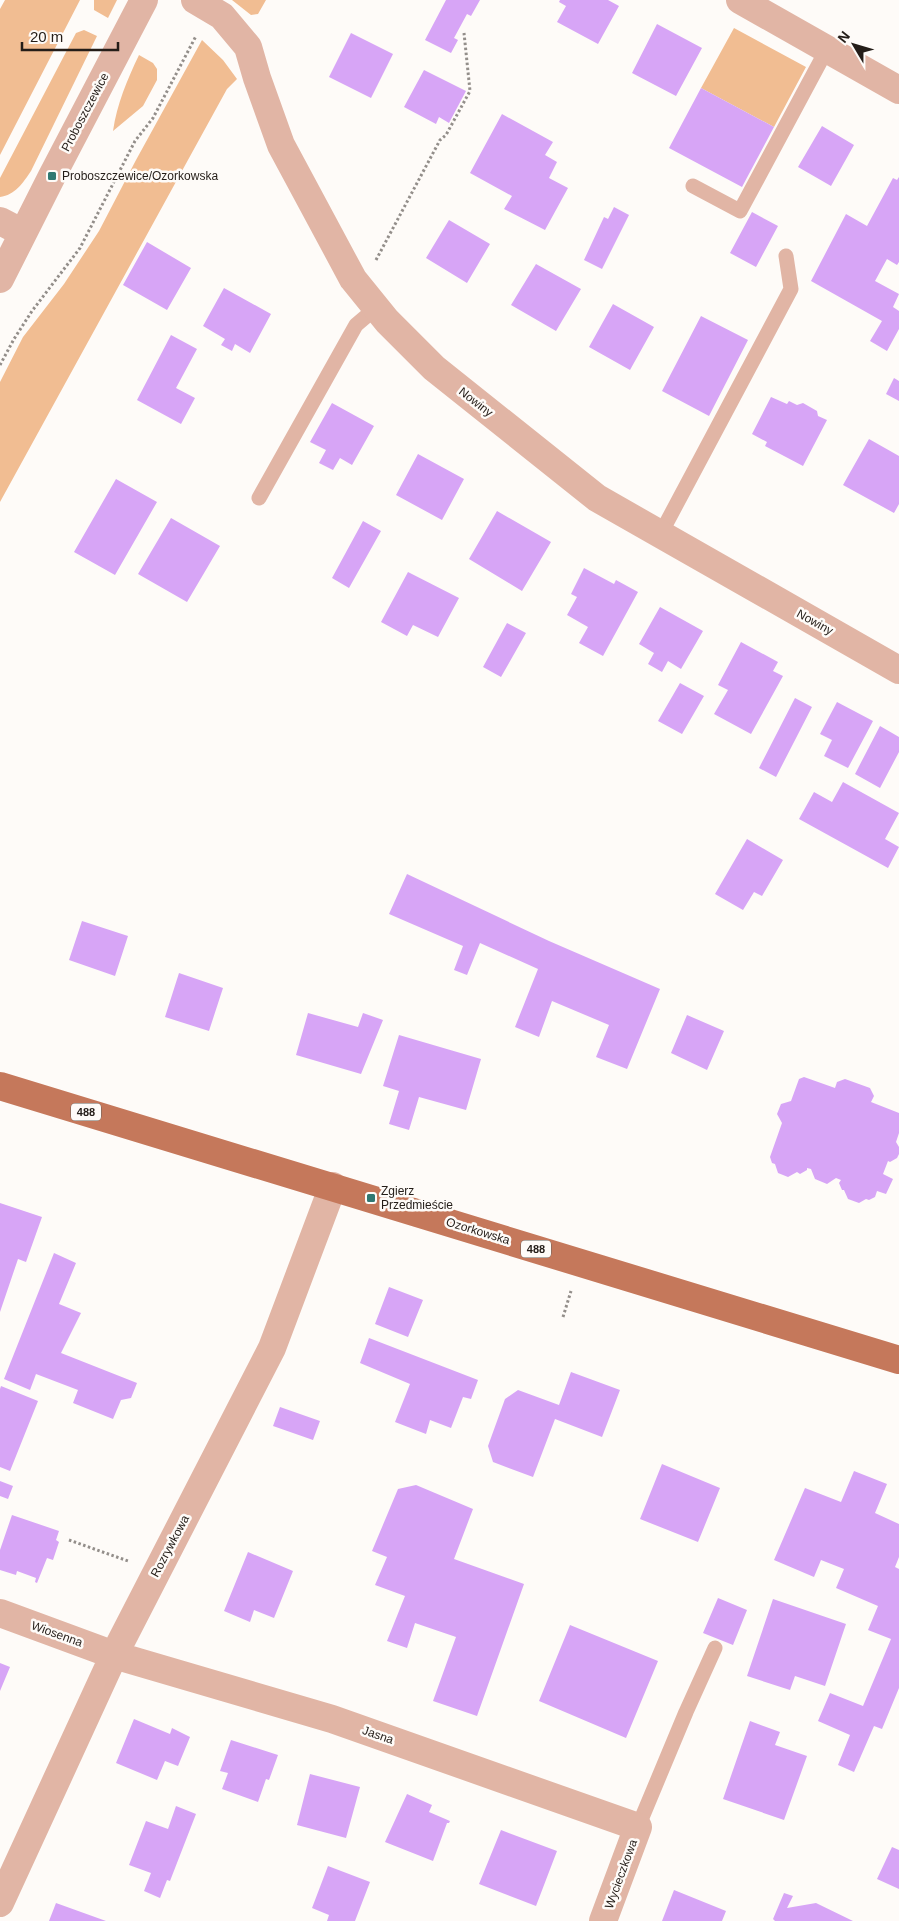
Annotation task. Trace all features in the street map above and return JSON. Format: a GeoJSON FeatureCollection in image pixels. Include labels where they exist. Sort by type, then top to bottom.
{"type":"FeatureCollection","features":[{"type":"Feature","properties":{"kind":"main road","name":"Ozorkowska"},"geometry":{"type":"LineString","coordinates":[[0,1086],[115,1120],[172,1140],[333,1186],[899,1360]]}},
{"type":"Feature","properties":{"kind":"street","name":"Proboszczewice"},"geometry":{"type":"LineString","coordinates":[[0,279],[12,227],[144,0]]}},
{"type":"Feature","properties":{"kind":"street"},"geometry":{"type":"LineString","coordinates":[[740,0],[899,90]]}},
{"type":"Feature","properties":{"kind":"street","name":"Nowiny"},"geometry":{"type":"LineString","coordinates":[[202,4],[222,16],[248,47],[281,145],[353,279],[376,308],[434,368],[597,498],[899,670]]}},
{"type":"Feature","properties":{"kind":"street","name":"Rozrywkowa"},"geometry":{"type":"LineString","coordinates":[[0,1903],[114,1655],[272,1348],[333,1186]]}},
{"type":"Feature","properties":{"kind":"street","name":"Wiosenna"},"geometry":{"type":"LineString","coordinates":[[0,1613],[114,1655]]}},
{"type":"Feature","properties":{"kind":"street","name":"Jasna"},"geometry":{"type":"LineString","coordinates":[[114,1655],[332,1719],[638,1827]]}},
{"type":"Feature","properties":{"kind":"street","name":"Wycieczkowa"},"geometry":{"type":"LineString","coordinates":[[603,1921],[638,1827]]}},
{"type":"Feature","properties":{"kind":"lane"},"geometry":{"type":"LineString","coordinates":[[693,186],[740,211],[827,49]]}},
{"type":"Feature","properties":{"kind":"lane"},"geometry":{"type":"LineString","coordinates":[[660,535],[791,289],[786,256]]}},
{"type":"Feature","properties":{"kind":"lane"},"geometry":{"type":"LineString","coordinates":[[259,498],[356,325],[376,308]]}},
{"type":"Feature","properties":{"kind":"lane"},"geometry":{"type":"LineString","coordinates":[[638,1827],[715,1648]]}},
{"type":"Feature","properties":{"kind":"path"},"geometry":{"type":"LineString","coordinates":[[0,365],[14,338],[32,311],[80,248],[134,141],[153,118],[202,4]]}},
{"type":"Feature","properties":{"kind":"path"},"geometry":{"type":"LineString","coordinates":[[353,279],[373,266],[440,140],[446,135],[470,91],[464,33]]}},
{"type":"Feature","properties":{"kind":"path"},"geometry":{"type":"LineString","coordinates":[[563,1317],[572,1288]]}},
{"type":"Feature","properties":{"kind":"path"},"geometry":{"type":"LineString","coordinates":[[70,1540],[157,1572]]}},
{"type":"Feature","properties":{"kind":"shaded area"},"geometry":{"type":"Polygon","coordinates":[[[5,0],[80,0],[0,155],[0,9],[5,0]]]}},
{"type":"Feature","properties":{"kind":"shaded area"},"geometry":{"type":"Polygon","coordinates":[[[94,0],[117,0],[108,18],[94,10],[94,0]]]}},
{"type":"Feature","properties":{"kind":"shaded area"},"geometry":{"type":"Polygon","coordinates":[[[232,0],[266,0],[258,14],[251,15],[232,0]]]}},
{"type":"Feature","properties":{"kind":"shaded area"},"geometry":{"type":"Polygon","coordinates":[[[734,28],[806,67],[774,127],[701,88],[734,28]]]}},
{"type":"Feature","properties":{"kind":"shaded area"},"geometry":{"type":"Polygon","coordinates":[[[84,30],[97,36],[31,171],[22,184],[14,191],[0,197],[0,178],[76,33],[84,30]]]}},
{"type":"Feature","properties":{"kind":"shaded area"},"geometry":{"type":"Polygon","coordinates":[[[202,40],[223,60],[237,79],[227,89],[0,502],[0,382],[23,337],[64,284],[99,231],[202,40]]]}},
{"type":"Feature","properties":{"kind":"shaded area"},"geometry":{"type":"Polygon","coordinates":[[[139,55],[153,63],[157,69],[157,80],[143,106],[113,131],[123,92],[139,55]]]}},
{"type":"Feature","properties":{"kind":"building"},"geometry":{"type":"Polygon","coordinates":[[[446,0],[480,0],[471,16],[467,14],[454,38],[458,40],[451,53],[425,40],[446,0]]]}},
{"type":"Feature","properties":{"kind":"building"},"geometry":{"type":"Polygon","coordinates":[[[560,0],[608,0],[619,6],[598,44],[557,22],[566,6],[559,2],[560,0]]]}},
{"type":"Feature","properties":{"kind":"building"},"geometry":{"type":"Polygon","coordinates":[[[657,24],[702,48],[676,96],[632,73],[657,24]]]}},
{"type":"Feature","properties":{"kind":"building"},"geometry":{"type":"Polygon","coordinates":[[[351,33],[393,54],[371,98],[329,77],[351,33]]]}},
{"type":"Feature","properties":{"kind":"building"},"geometry":{"type":"Polygon","coordinates":[[[424,70],[466,91],[449,123],[439,117],[436,124],[404,107],[424,70]]]}},
{"type":"Feature","properties":{"kind":"building"},"geometry":{"type":"Polygon","coordinates":[[[701,88],[774,127],[742,187],[669,148],[701,88]]]}},
{"type":"Feature","properties":{"kind":"building"},"geometry":{"type":"Polygon","coordinates":[[[502,114],[553,142],[545,155],[557,162],[549,178],[568,188],[545,230],[504,209],[512,196],[470,173],[502,114]]]}},
{"type":"Feature","properties":{"kind":"building"},"geometry":{"type":"Polygon","coordinates":[[[822,126],[854,145],[831,186],[798,167],[822,126]]]}},
{"type":"Feature","properties":{"kind":"building"},"geometry":{"type":"Polygon","coordinates":[[[899,177],[899,262],[897,265],[887,259],[875,281],[899,294],[893,307],[899,311],[899,329],[887,351],[870,341],[882,321],[811,281],[846,214],[867,226],[893,178],[897,180],[899,177]]]}},
{"type":"Feature","properties":{"kind":"building"},"geometry":{"type":"Polygon","coordinates":[[[614,207],[629,215],[602,269],[584,260],[604,217],[608,219],[614,207]]]}},
{"type":"Feature","properties":{"kind":"building"},"geometry":{"type":"Polygon","coordinates":[[[752,212],[778,226],[756,267],[730,253],[752,212]]]}},
{"type":"Feature","properties":{"kind":"building"},"geometry":{"type":"Polygon","coordinates":[[[449,220],[490,244],[467,283],[426,258],[449,220]]]}},
{"type":"Feature","properties":{"kind":"building"},"geometry":{"type":"Polygon","coordinates":[[[147,242],[191,268],[167,310],[123,285],[147,242]]]}},
{"type":"Feature","properties":{"kind":"building"},"geometry":{"type":"Polygon","coordinates":[[[536,264],[581,289],[556,331],[511,305],[536,264]]]}},
{"type":"Feature","properties":{"kind":"building"},"geometry":{"type":"Polygon","coordinates":[[[224,288],[271,314],[250,353],[235,344],[232,351],[221,345],[225,339],[203,326],[224,288]]]}},
{"type":"Feature","properties":{"kind":"building"},"geometry":{"type":"Polygon","coordinates":[[[613,304],[654,327],[630,370],[589,347],[613,304]]]}},
{"type":"Feature","properties":{"kind":"building"},"geometry":{"type":"Polygon","coordinates":[[[701,316],[748,340],[709,416],[662,391],[701,316]]]}},
{"type":"Feature","properties":{"kind":"building"},"geometry":{"type":"Polygon","coordinates":[[[171,335],[197,349],[176,388],[195,398],[181,424],[137,400],[171,335]]]}},
{"type":"Feature","properties":{"kind":"building"},"geometry":{"type":"Polygon","coordinates":[[[894,378],[899,381],[899,401],[886,394],[894,378]]]}},
{"type":"Feature","properties":{"kind":"building"},"geometry":{"type":"Polygon","coordinates":[[[771,397],[787,404],[789,401],[797,405],[803,403],[817,411],[818,416],[827,420],[803,466],[765,446],[767,442],[752,434],[771,397]]]}},
{"type":"Feature","properties":{"kind":"building"},"geometry":{"type":"Polygon","coordinates":[[[332,403],[374,426],[352,465],[340,458],[333,470],[319,463],[326,450],[310,442],[332,403]]]}},
{"type":"Feature","properties":{"kind":"building"},"geometry":{"type":"Polygon","coordinates":[[[869,439],[899,456],[899,504],[894,513],[843,485],[869,439]]]}},
{"type":"Feature","properties":{"kind":"building"},"geometry":{"type":"Polygon","coordinates":[[[418,454],[464,479],[442,520],[396,495],[418,454]]]}},
{"type":"Feature","properties":{"kind":"building"},"geometry":{"type":"Polygon","coordinates":[[[116,479],[157,502],[115,575],[74,552],[116,479]]]}},
{"type":"Feature","properties":{"kind":"building"},"geometry":{"type":"Polygon","coordinates":[[[497,511],[551,542],[522,591],[469,559],[497,511]]]}},
{"type":"Feature","properties":{"kind":"building"},"geometry":{"type":"Polygon","coordinates":[[[171,518],[220,546],[187,602],[138,574],[171,518]]]}},
{"type":"Feature","properties":{"kind":"building"},"geometry":{"type":"Polygon","coordinates":[[[363,521],[381,531],[349,588],[332,578],[363,521]]]}},
{"type":"Feature","properties":{"kind":"building"},"geometry":{"type":"Polygon","coordinates":[[[584,568],[614,584],[616,580],[638,592],[603,656],[579,643],[588,627],[567,615],[577,597],[571,594],[584,568]]]}},
{"type":"Feature","properties":{"kind":"building"},"geometry":{"type":"Polygon","coordinates":[[[408,572],[459,598],[438,637],[413,625],[407,636],[381,622],[408,572]]]}},
{"type":"Feature","properties":{"kind":"building"},"geometry":{"type":"Polygon","coordinates":[[[660,607],[703,631],[681,669],[668,661],[662,672],[648,664],[654,653],[639,644],[660,607]]]}},
{"type":"Feature","properties":{"kind":"building"},"geometry":{"type":"Polygon","coordinates":[[[507,623],[526,633],[501,677],[483,667],[507,623]]]}},
{"type":"Feature","properties":{"kind":"building"},"geometry":{"type":"Polygon","coordinates":[[[741,642],[778,662],[773,671],[783,676],[751,734],[714,714],[728,690],[718,685],[741,642]]]}},
{"type":"Feature","properties":{"kind":"building"},"geometry":{"type":"Polygon","coordinates":[[[680,683],[704,696],[682,734],[658,721],[680,683]]]}},
{"type":"Feature","properties":{"kind":"building"},"geometry":{"type":"Polygon","coordinates":[[[795,698],[812,707],[776,777],[759,768],[795,698]]]}},
{"type":"Feature","properties":{"kind":"building"},"geometry":{"type":"Polygon","coordinates":[[[837,702],[873,721],[848,768],[824,756],[832,740],[820,734],[837,702]]]}},
{"type":"Feature","properties":{"kind":"building"},"geometry":{"type":"Polygon","coordinates":[[[880,726],[899,737],[899,752],[880,788],[855,774],[880,726]]]}},
{"type":"Feature","properties":{"kind":"building"},"geometry":{"type":"Polygon","coordinates":[[[843,782],[899,813],[885,839],[899,847],[888,868],[799,819],[814,792],[832,802],[843,782]]]}},
{"type":"Feature","properties":{"kind":"building"},"geometry":{"type":"Polygon","coordinates":[[[747,839],[783,860],[762,896],[754,892],[743,910],[715,894],[747,839]]]}},
{"type":"Feature","properties":{"kind":"building"},"geometry":{"type":"Polygon","coordinates":[[[407,874],[549,941],[660,989],[627,1069],[596,1057],[609,1025],[552,1001],[539,1037],[515,1027],[538,969],[480,943],[467,975],[454,970],[463,946],[389,914],[407,874]]]}},
{"type":"Feature","properties":{"kind":"building"},"geometry":{"type":"Polygon","coordinates":[[[82,921],[128,936],[115,976],[69,960],[82,921]]]}},
{"type":"Feature","properties":{"kind":"building"},"geometry":{"type":"Polygon","coordinates":[[[179,973],[223,988],[209,1031],[165,1017],[179,973]]]}},
{"type":"Feature","properties":{"kind":"building"},"geometry":{"type":"Polygon","coordinates":[[[308,1013],[358,1027],[363,1013],[383,1020],[361,1074],[296,1055],[308,1013]]]}},
{"type":"Feature","properties":{"kind":"building"},"geometry":{"type":"Polygon","coordinates":[[[687,1015],[724,1031],[707,1070],[671,1053],[687,1015]]]}},
{"type":"Feature","properties":{"kind":"building"},"geometry":{"type":"Polygon","coordinates":[[[399,1035],[481,1059],[466,1110],[419,1097],[409,1130],[389,1124],[399,1091],[383,1086],[399,1035]]]}},
{"type":"Feature","properties":{"kind":"building"},"geometry":{"type":"Polygon","coordinates":[[[804,1077],[835,1088],[837,1082],[845,1079],[870,1088],[874,1096],[871,1102],[899,1113],[899,1133],[896,1142],[899,1147],[899,1154],[897,1158],[890,1162],[888,1161],[883,1174],[893,1179],[886,1194],[877,1191],[875,1197],[859,1203],[848,1199],[839,1183],[841,1180],[836,1178],[827,1184],[815,1179],[811,1169],[807,1168],[807,1170],[800,1174],[797,1172],[788,1177],[778,1173],[770,1157],[782,1123],[777,1114],[781,1104],[791,1101],[799,1079],[804,1077]]]}},
{"type":"Feature","properties":{"kind":"building"},"geometry":{"type":"Polygon","coordinates":[[[0,1203],[42,1217],[26,1262],[18,1259],[0,1312],[0,1203]]]}},
{"type":"Feature","properties":{"kind":"building"},"geometry":{"type":"Polygon","coordinates":[[[54,1253],[76,1263],[59,1304],[81,1313],[61,1353],[137,1383],[131,1398],[121,1400],[113,1419],[73,1403],[78,1390],[36,1374],[30,1390],[4,1379],[54,1253]]]}},
{"type":"Feature","properties":{"kind":"building"},"geometry":{"type":"Polygon","coordinates":[[[389,1287],[423,1300],[408,1337],[375,1324],[389,1287]]]}},
{"type":"Feature","properties":{"kind":"building"},"geometry":{"type":"Polygon","coordinates":[[[369,1338],[478,1380],[471,1399],[463,1397],[451,1428],[430,1420],[426,1434],[395,1422],[410,1384],[360,1363],[369,1338]]]}},
{"type":"Feature","properties":{"kind":"building"},"geometry":{"type":"Polygon","coordinates":[[[571,1372],[620,1390],[602,1437],[555,1419],[533,1477],[493,1462],[488,1446],[505,1399],[518,1390],[559,1405],[571,1372]]]}},
{"type":"Feature","properties":{"kind":"building"},"geometry":{"type":"Polygon","coordinates":[[[1,1386],[38,1401],[10,1471],[0,1467],[1,1386]]]}},
{"type":"Feature","properties":{"kind":"building"},"geometry":{"type":"Polygon","coordinates":[[[280,1407],[320,1421],[313,1440],[273,1426],[280,1407]]]}},
{"type":"Feature","properties":{"kind":"building"},"geometry":{"type":"Polygon","coordinates":[[[662,1464],[720,1488],[698,1542],[640,1519],[662,1464]]]}},
{"type":"Feature","properties":{"kind":"building"},"geometry":{"type":"Polygon","coordinates":[[[854,1471],[887,1484],[875,1513],[899,1524],[899,1557],[895,1567],[899,1569],[899,1688],[882,1729],[874,1726],[854,1772],[838,1765],[850,1735],[818,1721],[830,1693],[863,1706],[891,1639],[868,1630],[878,1606],[836,1588],[844,1569],[821,1560],[814,1577],[774,1560],[805,1488],[841,1502],[854,1471]]]}},
{"type":"Feature","properties":{"kind":"building"},"geometry":{"type":"Polygon","coordinates":[[[0,1481],[13,1486],[8,1499],[0,1496],[0,1481]]]}},
{"type":"Feature","properties":{"kind":"building"},"geometry":{"type":"Polygon","coordinates":[[[416,1485],[473,1509],[454,1559],[524,1584],[477,1716],[433,1701],[456,1637],[415,1623],[407,1648],[387,1641],[405,1596],[375,1585],[387,1557],[372,1551],[398,1489],[416,1485]]]}},
{"type":"Feature","properties":{"kind":"building"},"geometry":{"type":"Polygon","coordinates":[[[12,1515],[59,1531],[56,1540],[59,1542],[53,1560],[47,1558],[37,1583],[35,1582],[36,1578],[17,1571],[16,1575],[0,1570],[0,1550],[12,1515]]]}},
{"type":"Feature","properties":{"kind":"building"},"geometry":{"type":"Polygon","coordinates":[[[248,1552],[293,1571],[274,1618],[254,1610],[250,1622],[224,1611],[248,1552]]]}},
{"type":"Feature","properties":{"kind":"building"},"geometry":{"type":"Polygon","coordinates":[[[718,1598],[747,1610],[733,1645],[703,1633],[718,1598]]]}},
{"type":"Feature","properties":{"kind":"building"},"geometry":{"type":"Polygon","coordinates":[[[773,1599],[846,1624],[825,1686],[795,1676],[790,1690],[747,1676],[773,1599]]]}},
{"type":"Feature","properties":{"kind":"building"},"geometry":{"type":"Polygon","coordinates":[[[570,1625],[658,1661],[626,1738],[539,1701],[570,1625]]]}},
{"type":"Feature","properties":{"kind":"building"},"geometry":{"type":"Polygon","coordinates":[[[0,1663],[10,1667],[0,1691],[0,1663]]]}},
{"type":"Feature","properties":{"kind":"building"},"geometry":{"type":"Polygon","coordinates":[[[134,1719],[170,1734],[172,1728],[190,1737],[178,1766],[165,1761],[157,1780],[116,1763],[134,1719]]]}},
{"type":"Feature","properties":{"kind":"building"},"geometry":{"type":"Polygon","coordinates":[[[750,1721],[780,1732],[775,1745],[807,1756],[784,1820],[723,1799],[750,1721]]]}},
{"type":"Feature","properties":{"kind":"building"},"geometry":{"type":"Polygon","coordinates":[[[231,1740],[278,1755],[269,1780],[266,1779],[258,1802],[222,1789],[228,1773],[220,1771],[231,1740]]]}},
{"type":"Feature","properties":{"kind":"building"},"geometry":{"type":"Polygon","coordinates":[[[310,1774],[360,1787],[346,1838],[297,1825],[310,1774]]]}},
{"type":"Feature","properties":{"kind":"building"},"geometry":{"type":"Polygon","coordinates":[[[407,1794],[432,1805],[429,1812],[450,1821],[447,1823],[433,1861],[385,1842],[407,1794]]]}},
{"type":"Feature","properties":{"kind":"building"},"geometry":{"type":"Polygon","coordinates":[[[176,1806],[196,1814],[170,1881],[167,1880],[160,1898],[144,1891],[151,1873],[129,1865],[146,1821],[168,1829],[176,1806]]]}},
{"type":"Feature","properties":{"kind":"building"},"geometry":{"type":"Polygon","coordinates":[[[501,1830],[557,1851],[536,1906],[479,1884],[501,1830]]]}},
{"type":"Feature","properties":{"kind":"building"},"geometry":{"type":"Polygon","coordinates":[[[892,1847],[899,1850],[899,1889],[877,1879],[892,1847]]]}},
{"type":"Feature","properties":{"kind":"building"},"geometry":{"type":"Polygon","coordinates":[[[328,1866],[370,1882],[355,1921],[327,1921],[329,1915],[312,1908],[328,1866]]]}},
{"type":"Feature","properties":{"kind":"building"},"geometry":{"type":"Polygon","coordinates":[[[674,1890],[726,1911],[722,1921],[662,1921],[674,1890]]]}},
{"type":"Feature","properties":{"kind":"building"},"geometry":{"type":"Polygon","coordinates":[[[784,1893],[793,1896],[787,1908],[816,1903],[853,1921],[775,1921],[773,1919],[784,1893]]]}},
{"type":"Feature","properties":{"kind":"building"},"geometry":{"type":"Polygon","coordinates":[[[56,1903],[106,1921],[49,1921],[56,1903]]]}},
{"type":"Feature","properties":{"kind":"place","name":"Proboszczewice/Ozorkowska"},"geometry":{"type":"Point","coordinates":[52,176]}},
{"type":"Feature","properties":{"kind":"place","name":"Zgierz Przedmieście"},"geometry":{"type":"Point","coordinates":[371,1198]}}]}
